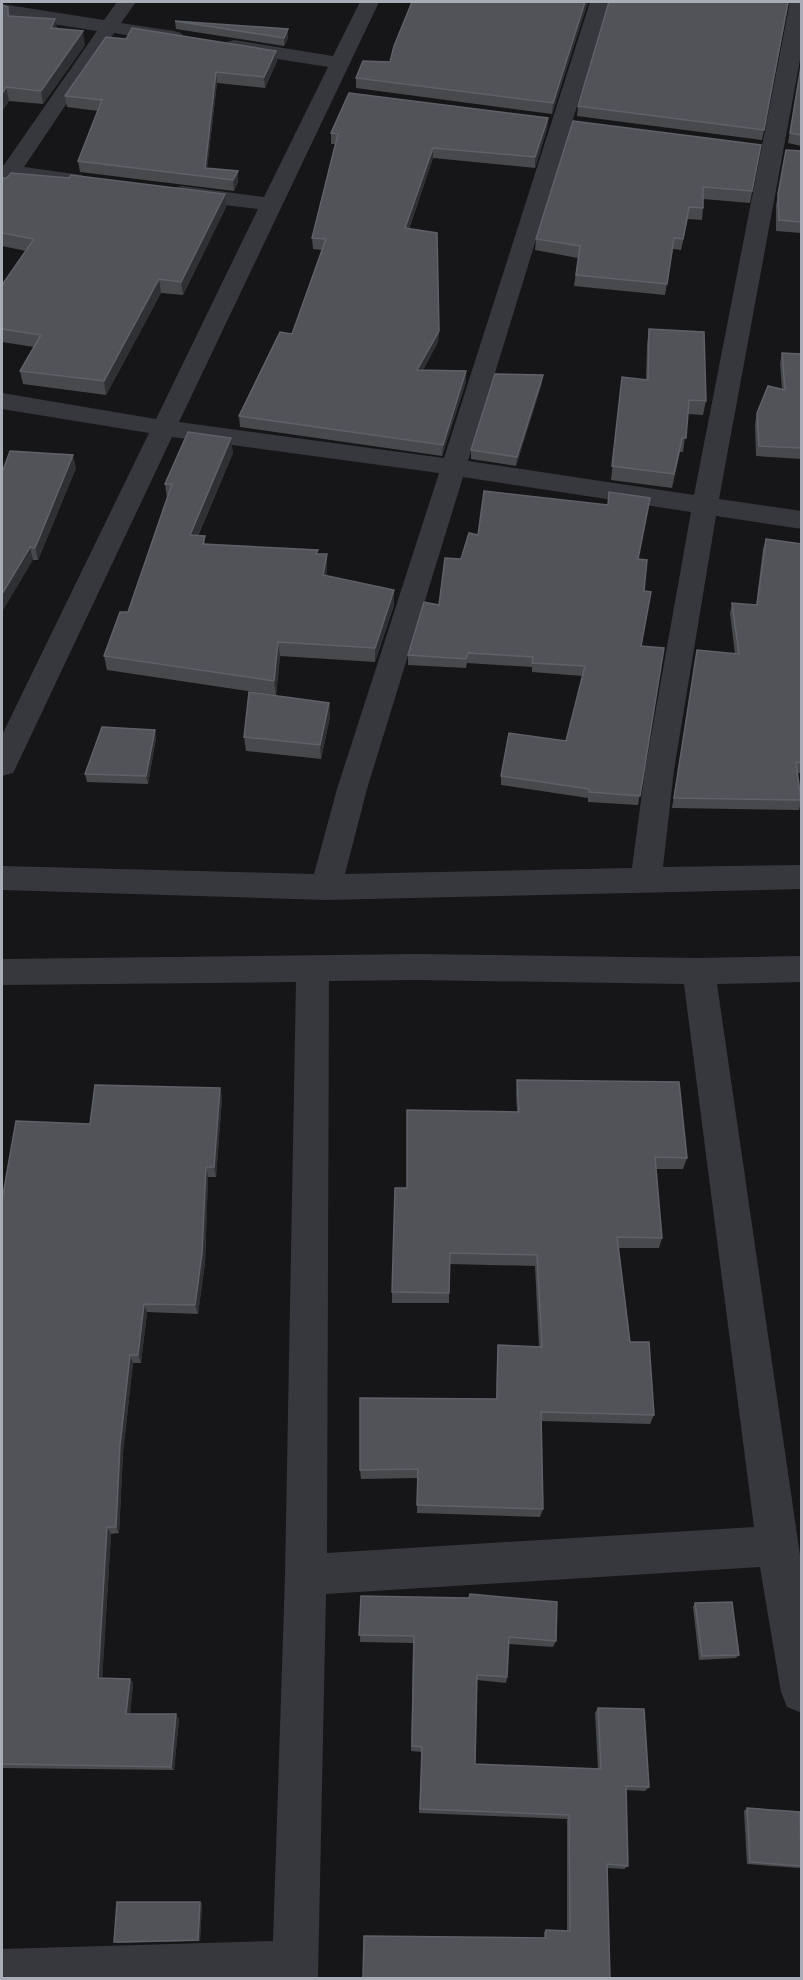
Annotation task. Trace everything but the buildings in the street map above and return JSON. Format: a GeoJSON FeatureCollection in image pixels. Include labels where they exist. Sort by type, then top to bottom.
{"type":"FeatureCollection","features":[{"type":"Feature","properties":{"kind":"street"},"geometry":{"type":"LineString","coordinates":[[4,176],[126,2]]}},
{"type":"Feature","properties":{"kind":"street"},"geometry":{"type":"LineString","coordinates":[[2,765],[271,204],[336,94],[339,63],[369,2]]}},
{"type":"Feature","properties":{"kind":"street"},"geometry":{"type":"LineString","coordinates":[[326,887],[352,789],[600,2]]}},
{"type":"Feature","properties":{"kind":"street"},"geometry":{"type":"LineString","coordinates":[[646,880],[661,756],[800,2]]}},
{"type":"Feature","properties":{"kind":"street"},"geometry":{"type":"LineString","coordinates":[[2,10],[190,39]]}},
{"type":"Feature","properties":{"kind":"street"},"geometry":{"type":"LineString","coordinates":[[213,43],[339,63]]}},
{"type":"Feature","properties":{"kind":"street"},"geometry":{"type":"LineString","coordinates":[[4,176],[100,183]]}},
{"type":"Feature","properties":{"kind":"street"},"geometry":{"type":"LineString","coordinates":[[157,190],[271,204]]}},
{"type":"Feature","properties":{"kind":"street"},"geometry":{"type":"LineString","coordinates":[[2,401],[165,428],[452,467],[801,520]]}},
{"type":"Feature","properties":{"kind":"street"},"geometry":{"type":"LineString","coordinates":[[2,878],[326,887],[801,877]]}},
{"type":"Feature","properties":{"kind":"street"},"geometry":{"type":"LineString","coordinates":[[2,972],[417,967],[699,971],[801,969]]}},
{"type":"Feature","properties":{"kind":"street"},"geometry":{"type":"LineString","coordinates":[[2,1972],[295,1971],[306,1575],[313,970]]}},
{"type":"Feature","properties":{"kind":"street"},"geometry":{"type":"LineString","coordinates":[[699,971],[777,1546],[801,1692]]}},
{"type":"Feature","properties":{"kind":"street"},"geometry":{"type":"LineString","coordinates":[[306,1575],[777,1546]]}}]}
